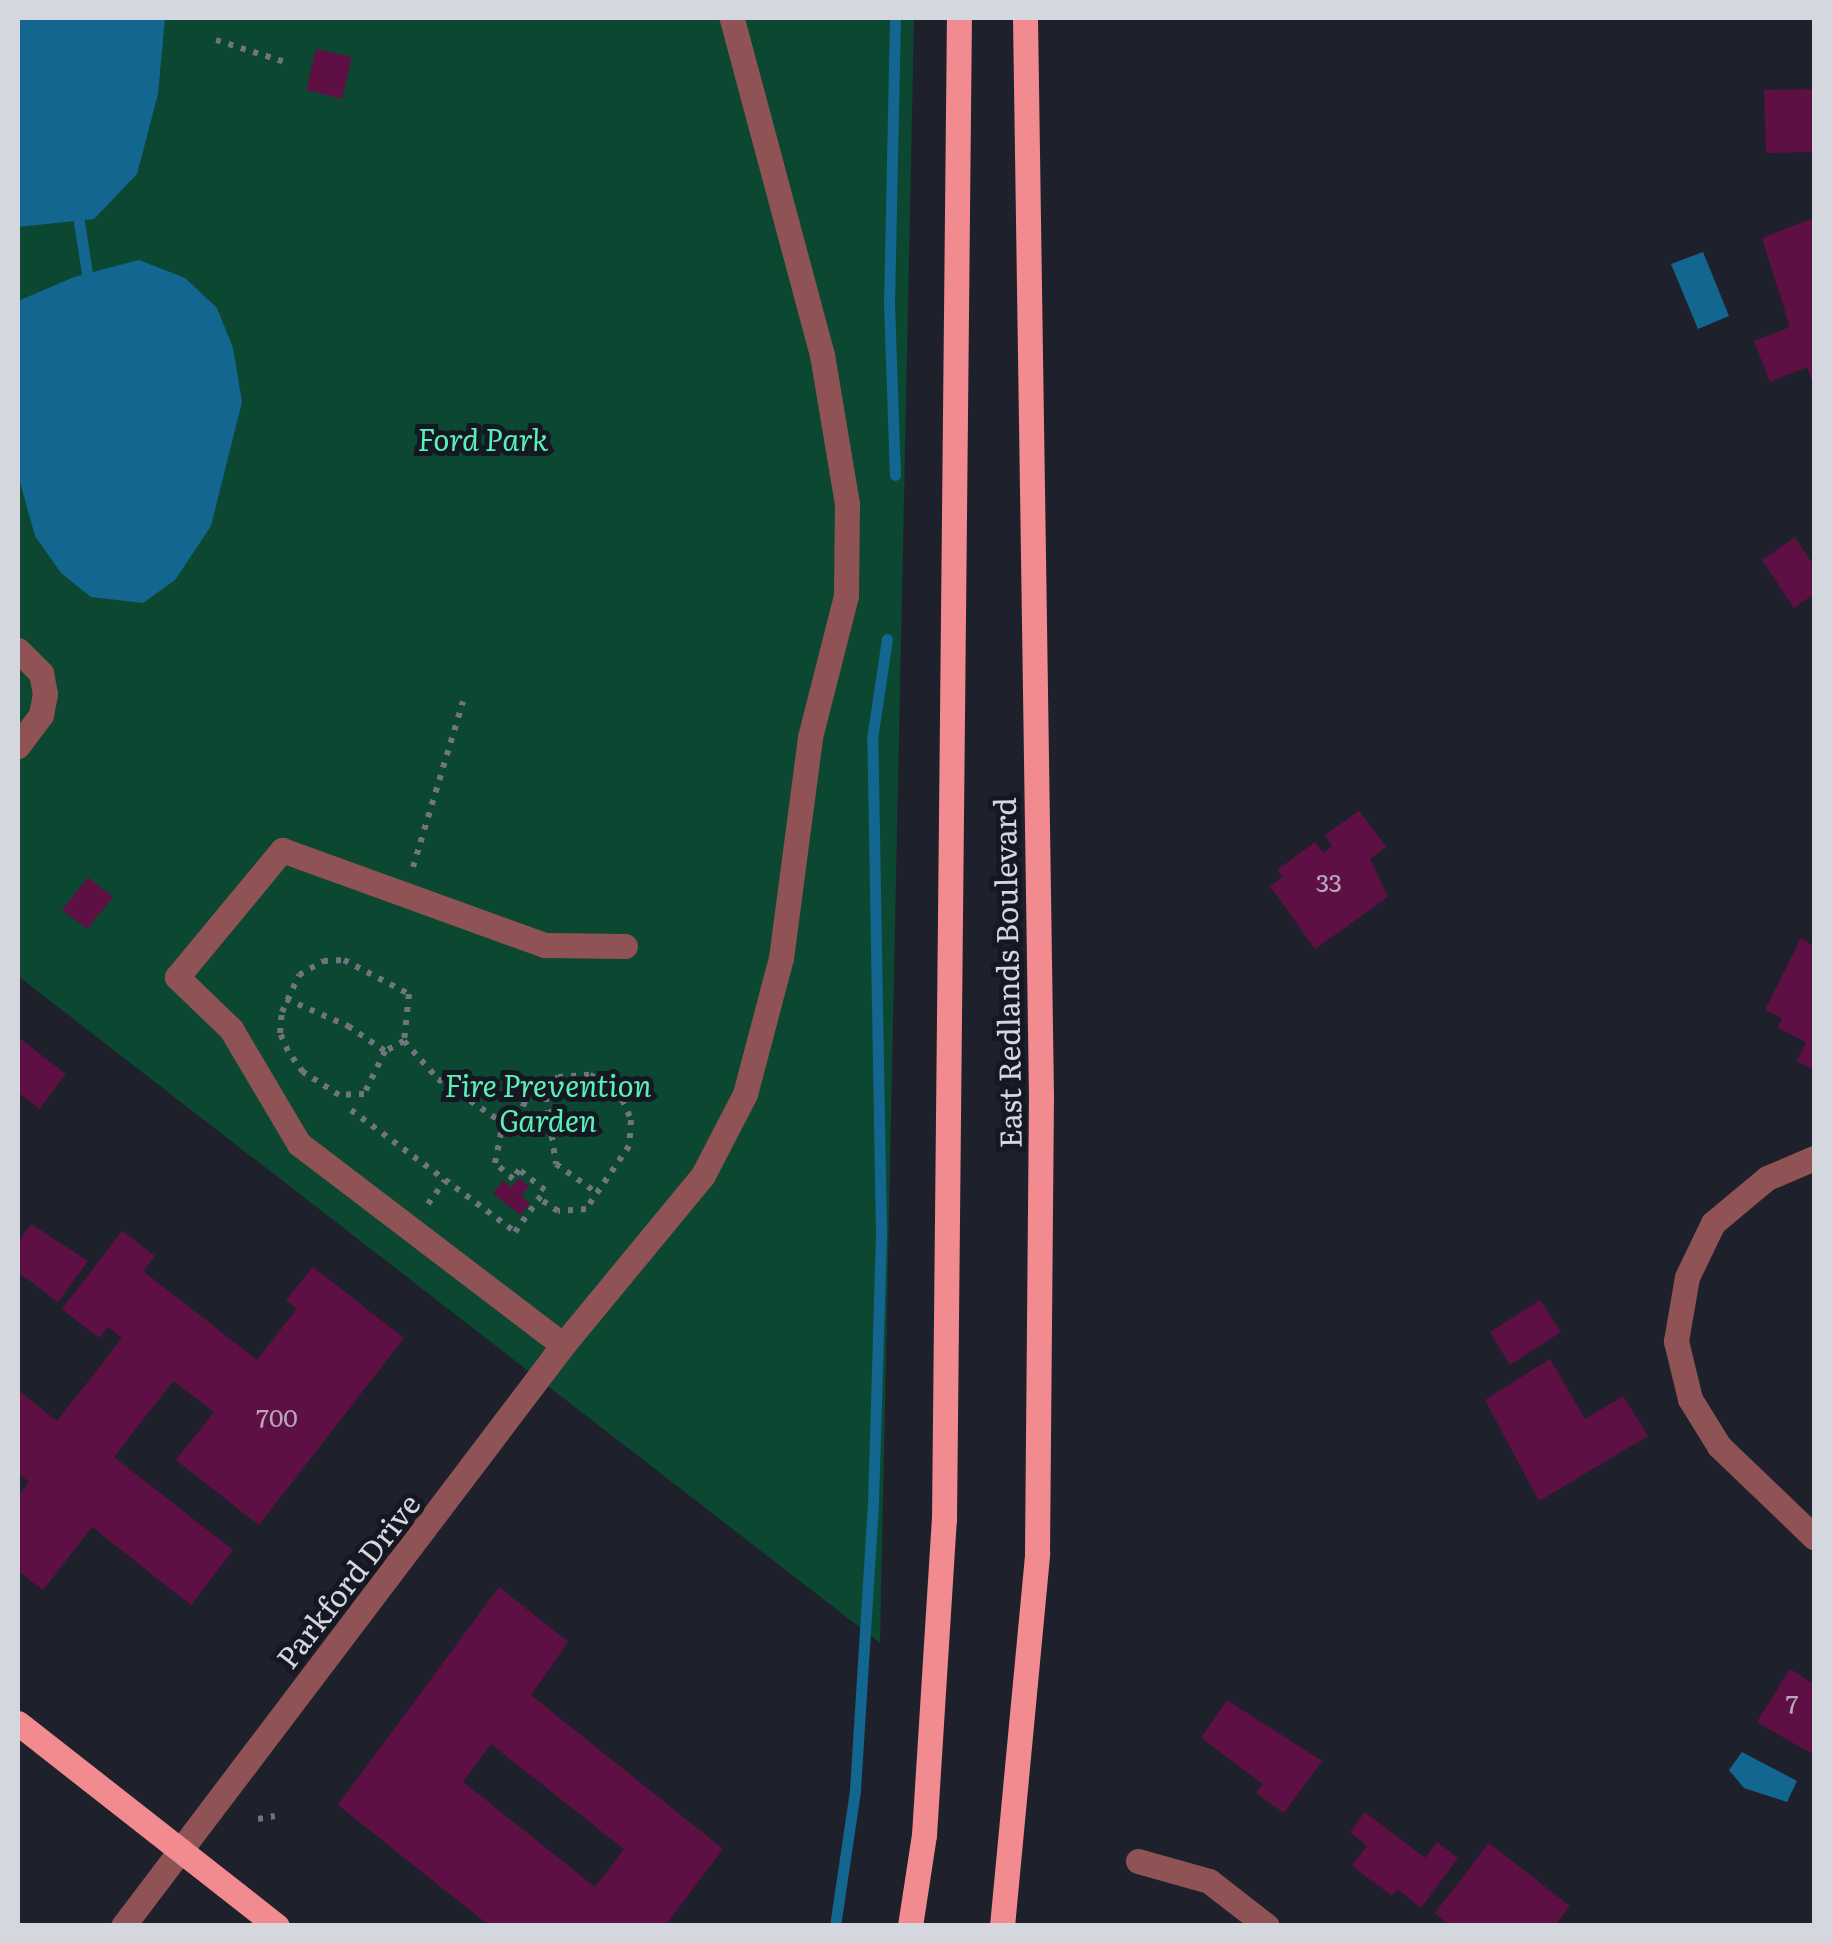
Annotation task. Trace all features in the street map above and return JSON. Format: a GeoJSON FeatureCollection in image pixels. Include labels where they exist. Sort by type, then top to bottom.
{"type":"FeatureCollection","features":[{"type":"Feature","properties":{"kind":"main road","name":"East Redlands Boulevard"},"geometry":{"type":"LineString","coordinates":[[910,1926],[924,1835],[944,1520],[959,18]]}},
{"type":"Feature","properties":{"kind":"main road","name":"East Redlands Boulevard"},"geometry":{"type":"LineString","coordinates":[[1002,1926],[1038,1553],[1042,1096],[1026,18]]}},
{"type":"Feature","properties":{"kind":"main road"},"geometry":{"type":"LineString","coordinates":[[18,1723],[276,1926]]}},
{"type":"Feature","properties":{"kind":"street","name":"Parkford Drive"},"geometry":{"type":"LineString","coordinates":[[124,1926],[564,1345],[703,1175],[745,1094],[781,958],[810,737],[846,596],[847,504],[822,355],[732,18]]}},
{"type":"Feature","properties":{"kind":"street"},"geometry":{"type":"LineString","coordinates":[[18,650],[41,673],[45,694],[40,715],[18,746]]}},
{"type":"Feature","properties":{"kind":"street"},"geometry":{"type":"LineString","coordinates":[[564,1345],[298,1144],[230,1029],[168,969],[282,850],[545,946],[626,946]]}},
{"type":"Feature","properties":{"kind":"street"},"geometry":{"type":"LineString","coordinates":[[1814,1158],[1767,1178],[1713,1223],[1687,1277],[1676,1341],[1690,1399],[1719,1446],[1814,1536]]}},
{"type":"Feature","properties":{"kind":"street"},"geometry":{"type":"LineString","coordinates":[[1138,1861],[1209,1881],[1267,1926]]}},
{"type":"Feature","properties":{"kind":"path"},"geometry":{"type":"LineString","coordinates":[[216,40],[285,62]]}},
{"type":"Feature","properties":{"kind":"path"},"geometry":{"type":"LineString","coordinates":[[405,894],[463,701]]}},
{"type":"Feature","properties":{"kind":"path"},"geometry":{"type":"LineString","coordinates":[[404,1041],[385,1051],[364,1094],[320,1086],[303,1072],[280,1034],[286,999],[299,975],[323,961],[344,960],[409,994],[404,1041],[438,1079],[504,1123]]}},
{"type":"Feature","properties":{"kind":"path"},"geometry":{"type":"LineString","coordinates":[[286,999],[348,1026],[385,1051]]}},
{"type":"Feature","properties":{"kind":"path"},"geometry":{"type":"LineString","coordinates":[[504,1123],[519,1118],[525,1100],[544,1084],[590,1075],[617,1088],[627,1103],[629,1146],[597,1193],[574,1213],[539,1198]]}},
{"type":"Feature","properties":{"kind":"path"},"geometry":{"type":"LineString","coordinates":[[544,1084],[556,1164],[597,1193]]}},
{"type":"Feature","properties":{"kind":"path"},"geometry":{"type":"LineString","coordinates":[[351,1110],[515,1232],[545,1190],[520,1170],[513,1178],[495,1163],[504,1123]]}},
{"type":"Feature","properties":{"kind":"path"},"geometry":{"type":"LineString","coordinates":[[258,1818],[275,1816]]}},
{"type":"Feature","properties":{"kind":"green space","name":"Ford Park"},"geometry":{"type":"Polygon","coordinates":[[[18,18],[914,18],[880,1643],[18,976],[18,18]]]}},
{"type":"Feature","properties":{"kind":"water"},"geometry":{"type":"Polygon","coordinates":[[[18,18],[165,18],[158,94],[137,174],[94,219],[18,227],[18,18]]]}},
{"type":"Feature","properties":{"kind":"water"},"geometry":{"type":"Polygon","coordinates":[[[1703,252],[1729,316],[1698,329],[1671,264],[1703,252]]]}},
{"type":"Feature","properties":{"kind":"water"},"geometry":{"type":"Polygon","coordinates":[[[139,260],[185,278],[217,308],[233,348],[242,402],[211,526],[175,580],[143,603],[91,597],[61,573],[35,536],[18,475],[18,301],[74,277],[139,260]]]}},
{"type":"Feature","properties":{"kind":"water"},"geometry":{"type":"Polygon","coordinates":[[[1742,1752],[1797,1781],[1787,1802],[1744,1788],[1729,1770],[1742,1752]]]}},
{"type":"Feature","properties":{"kind":"building"},"geometry":{"type":"Polygon","coordinates":[[[316,49],[352,57],[342,99],[306,90],[316,49]]]}},
{"type":"Feature","properties":{"kind":"building"},"geometry":{"type":"Polygon","coordinates":[[[1814,89],[1814,152],[1766,153],[1764,90],[1814,89]]]}},
{"type":"Feature","properties":{"kind":"building"},"geometry":{"type":"Polygon","coordinates":[[[1814,218],[1814,387],[1807,367],[1770,382],[1754,341],[1790,327],[1762,238],[1814,218]]]}},
{"type":"Feature","properties":{"kind":"building"},"geometry":{"type":"Polygon","coordinates":[[[1795,537],[1814,566],[1814,594],[1794,608],[1762,560],[1795,537]]]}},
{"type":"Feature","properties":{"kind":"building"},"geometry":{"type":"Polygon","coordinates":[[[1359,811],[1386,847],[1370,859],[1388,897],[1315,949],[1270,886],[1283,877],[1277,870],[1315,842],[1323,853],[1332,846],[1325,835],[1359,811]]]}},
{"type":"Feature","properties":{"kind":"building"},"geometry":{"type":"Polygon","coordinates":[[[88,877],[113,897],[87,929],[62,910],[88,877]]]}},
{"type":"Feature","properties":{"kind":"building"},"geometry":{"type":"Polygon","coordinates":[[[1801,938],[1814,946],[1814,1070],[1797,1061],[1806,1042],[1778,1028],[1782,1018],[1765,1010],[1801,938]]]}},
{"type":"Feature","properties":{"kind":"building"},"geometry":{"type":"Polygon","coordinates":[[[18,1037],[66,1074],[39,1109],[18,1092],[18,1037]]]}},
{"type":"Feature","properties":{"kind":"building"},"geometry":{"type":"Polygon","coordinates":[[[519,1178],[529,1186],[521,1196],[530,1203],[521,1215],[493,1194],[503,1180],[511,1187],[519,1178]]]}},
{"type":"Feature","properties":{"kind":"building"},"geometry":{"type":"Polygon","coordinates":[[[31,1224],[88,1261],[58,1302],[18,1272],[18,1243],[31,1224]]]}},
{"type":"Feature","properties":{"kind":"building"},"geometry":{"type":"Polygon","coordinates":[[[122,1231],[155,1256],[143,1271],[257,1360],[297,1309],[286,1300],[313,1267],[404,1338],[259,1525],[176,1460],[214,1412],[173,1381],[114,1457],[233,1550],[191,1605],[92,1527],[43,1590],[18,1571],[18,1496],[29,1482],[18,1473],[18,1390],[57,1421],[122,1338],[108,1327],[99,1338],[62,1309],[122,1231]]]}},
{"type":"Feature","properties":{"kind":"building"},"geometry":{"type":"Polygon","coordinates":[[[1540,1300],[1561,1332],[1510,1365],[1490,1332],[1540,1300]]]}},
{"type":"Feature","properties":{"kind":"building"},"geometry":{"type":"Polygon","coordinates":[[[1550,1359],[1585,1419],[1623,1396],[1648,1436],[1539,1501],[1485,1400],[1550,1359]]]}},
{"type":"Feature","properties":{"kind":"building"},"geometry":{"type":"Polygon","coordinates":[[[499,1587],[568,1642],[531,1695],[723,1849],[665,1926],[490,1926],[338,1805],[499,1587]],[[491,1744],[463,1782],[595,1887],[624,1849],[491,1744]]]}},
{"type":"Feature","properties":{"kind":"building"},"geometry":{"type":"Polygon","coordinates":[[[1790,1669],[1814,1684],[1814,1755],[1757,1722],[1790,1669]]]}},
{"type":"Feature","properties":{"kind":"building"},"geometry":{"type":"Polygon","coordinates":[[[1227,1700],[1322,1761],[1284,1813],[1256,1793],[1263,1784],[1201,1738],[1227,1700]]]}},
{"type":"Feature","properties":{"kind":"building"},"geometry":{"type":"Polygon","coordinates":[[[1365,1812],[1425,1858],[1437,1842],[1458,1858],[1421,1908],[1397,1889],[1392,1896],[1352,1866],[1367,1846],[1350,1832],[1365,1812]]]}},
{"type":"Feature","properties":{"kind":"building"},"geometry":{"type":"Polygon","coordinates":[[[1489,1843],[1570,1906],[1555,1926],[1450,1926],[1435,1913],[1489,1843]]]}},
{"type":"Feature","properties":{"kind":"waterway"},"geometry":{"type":"LineString","coordinates":[[895,18],[889,304],[895,475]]}},
{"type":"Feature","properties":{"kind":"waterway"},"geometry":{"type":"LineString","coordinates":[[79,222],[87,273]]}},
{"type":"Feature","properties":{"kind":"waterway"},"geometry":{"type":"LineString","coordinates":[[835,1926],[855,1790],[873,1504],[881,1234],[872,739],[887,639]]}},
{"type":"Feature","properties":{"kind":"park label","name":"Fire Prevention Garden"},"geometry":{"type":"Point","coordinates":[548,1101]}}]}
